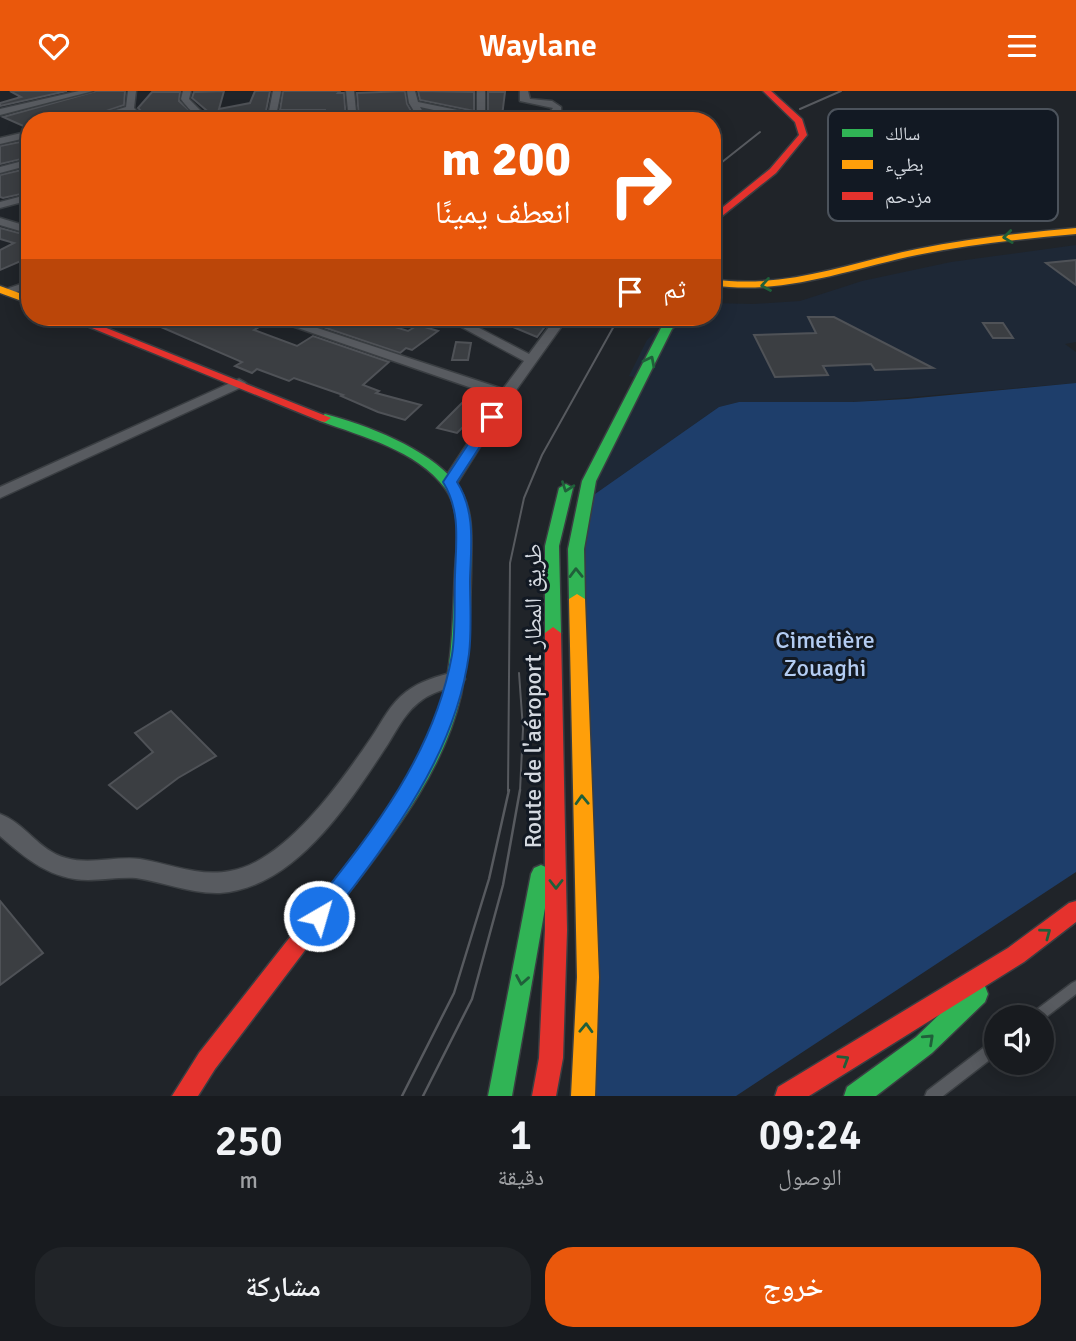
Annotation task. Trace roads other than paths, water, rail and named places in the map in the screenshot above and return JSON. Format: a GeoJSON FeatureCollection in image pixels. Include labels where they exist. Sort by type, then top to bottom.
{"type":"FeatureCollection","features":[{"type":"Feature","properties":{"kind":"main road"},"geometry":{"type":"LineString","coordinates":[[721,196],[774,152],[787,133],[786,124],[780,115],[755,91]]}},
{"type":"Feature","properties":{"kind":"main road"},"geometry":{"type":"LineString","coordinates":[[721,214],[773,171],[801,139],[803,129],[799,121],[767,91]]}},
{"type":"Feature","properties":{"kind":"main road"},"geometry":{"type":"LineString","coordinates":[[721,284],[731,287],[759,286],[917,252],[999,238],[1076,231]]}},
{"type":"Feature","properties":{"kind":"main road"},"geometry":{"type":"LineString","coordinates":[[3,290],[21,297]]}},
{"type":"Feature","properties":{"kind":"main road"},"geometry":{"type":"LineString","coordinates":[[93,326],[405,450],[431,464],[450,482],[458,495],[464,519],[462,636],[446,714],[430,753],[402,802],[367,854],[207,1061],[184,1096]]}},
{"type":"Feature","properties":{"kind":"main road"},"geometry":{"type":"LineString","coordinates":[[583,1096],[588,977],[576,549],[589,481],[669,326]]}},
{"type":"Feature","properties":{"kind":"main road","name":"Route de l'aéroport طريق المطار"},"geometry":{"type":"LineString","coordinates":[[544,1096],[551,1058],[556,930],[552,546],[559,512],[572,474]]}},
{"type":"Feature","properties":{"kind":"main road"},"geometry":{"type":"LineString","coordinates":[[500,1096],[556,793]]}},
{"type":"Feature","properties":{"kind":"main road"},"geometry":{"type":"LineString","coordinates":[[787,1096],[1016,955],[1076,911]]}},
{"type":"Feature","properties":{"kind":"main road"},"geometry":{"type":"LineString","coordinates":[[856,1096],[924,1045],[1016,955]]}},
{"type":"Feature","properties":{"kind":"street"},"geometry":{"type":"LineString","coordinates":[[0,112],[89,91]]}},
{"type":"Feature","properties":{"kind":"street"},"geometry":{"type":"LineString","coordinates":[[130,109],[132,91]]}},
{"type":"Feature","properties":{"kind":"street"},"geometry":{"type":"LineString","coordinates":[[187,91],[185,99],[199,112]]}},
{"type":"Feature","properties":{"kind":"street"},"geometry":{"type":"LineString","coordinates":[[273,112],[278,91]]}},
{"type":"Feature","properties":{"kind":"street"},"geometry":{"type":"LineString","coordinates":[[350,91],[352,112]]}},
{"type":"Feature","properties":{"kind":"street"},"geometry":{"type":"LineString","coordinates":[[411,91],[413,103],[419,112]]}},
{"type":"Feature","properties":{"kind":"street"},"geometry":{"type":"LineString","coordinates":[[481,91],[481,112]]}},
{"type":"Feature","properties":{"kind":"street"},"geometry":{"type":"LineString","coordinates":[[524,91],[523,99],[551,103],[557,107],[556,112]]}},
{"type":"Feature","properties":{"kind":"street"},"geometry":{"type":"LineString","coordinates":[[561,91],[580,91]]}},
{"type":"Feature","properties":{"kind":"street"},"geometry":{"type":"LineString","coordinates":[[413,103],[457,112]]}},
{"type":"Feature","properties":{"kind":"street"},"geometry":{"type":"LineString","coordinates":[[118,112],[130,109]]}},
{"type":"Feature","properties":{"kind":"street"},"geometry":{"type":"LineString","coordinates":[[130,109],[134,112]]}},
{"type":"Feature","properties":{"kind":"street"},"geometry":{"type":"LineString","coordinates":[[0,141],[21,136]]}},
{"type":"Feature","properties":{"kind":"street"},"geometry":{"type":"LineString","coordinates":[[0,170],[21,164]]}},
{"type":"Feature","properties":{"kind":"street"},"geometry":{"type":"LineString","coordinates":[[0,205],[21,199]]}},
{"type":"Feature","properties":{"kind":"street"},"geometry":{"type":"LineString","coordinates":[[0,221],[21,228]]}},
{"type":"Feature","properties":{"kind":"street"},"geometry":{"type":"LineString","coordinates":[[3,290],[21,286]]}},
{"type":"Feature","properties":{"kind":"street"},"geometry":{"type":"LineString","coordinates":[[299,326],[506,395]]}},
{"type":"Feature","properties":{"kind":"street"},"geometry":{"type":"LineString","coordinates":[[466,326],[531,360]]}},
{"type":"Feature","properties":{"kind":"street"},"geometry":{"type":"LineString","coordinates":[[450,482],[506,395],[556,326]]}},
{"type":"Feature","properties":{"kind":"street"},"geometry":{"type":"LineString","coordinates":[[0,493],[239,383]]}},
{"type":"Feature","properties":{"kind":"street"},"geometry":{"type":"LineString","coordinates":[[0,823],[45,861],[61,868],[137,868],[182,879],[233,881],[266,869],[308,833],[338,799],[410,699],[433,684],[455,678]]}},
{"type":"Feature","properties":{"kind":"lane"},"geometry":{"type":"LineString","coordinates":[[1052,1005],[1076,987]]}},
{"type":"Feature","properties":{"kind":"lane"},"geometry":{"type":"LineString","coordinates":[[932,1096],[984,1057]]}},
{"type":"Feature","properties":{"kind":"tram line"},"geometry":{"type":"LineString","coordinates":[[800,109],[841,91]]}},
{"type":"Feature","properties":{"kind":"tram line"},"geometry":{"type":"LineString","coordinates":[[721,163],[760,132]]}},
{"type":"Feature","properties":{"kind":"tram line"},"geometry":{"type":"LineString","coordinates":[[508,791],[510,563],[524,498],[542,455],[614,326]]}},
{"type":"Feature","properties":{"kind":"tram line"},"geometry":{"type":"LineString","coordinates":[[519,673],[523,729],[520,791]]}},
{"type":"Feature","properties":{"kind":"tram line"},"geometry":{"type":"LineString","coordinates":[[402,1096],[454,993],[489,879],[509,790]]}},
{"type":"Feature","properties":{"kind":"tram line"},"geometry":{"type":"LineString","coordinates":[[423,1096],[472,999],[503,885],[520,790]]}},
{"type":"Feature","properties":{"kind":"park label","name":"Cimetière Zouaghi"},"geometry":{"type":"Point","coordinates":[825,654]}}]}
